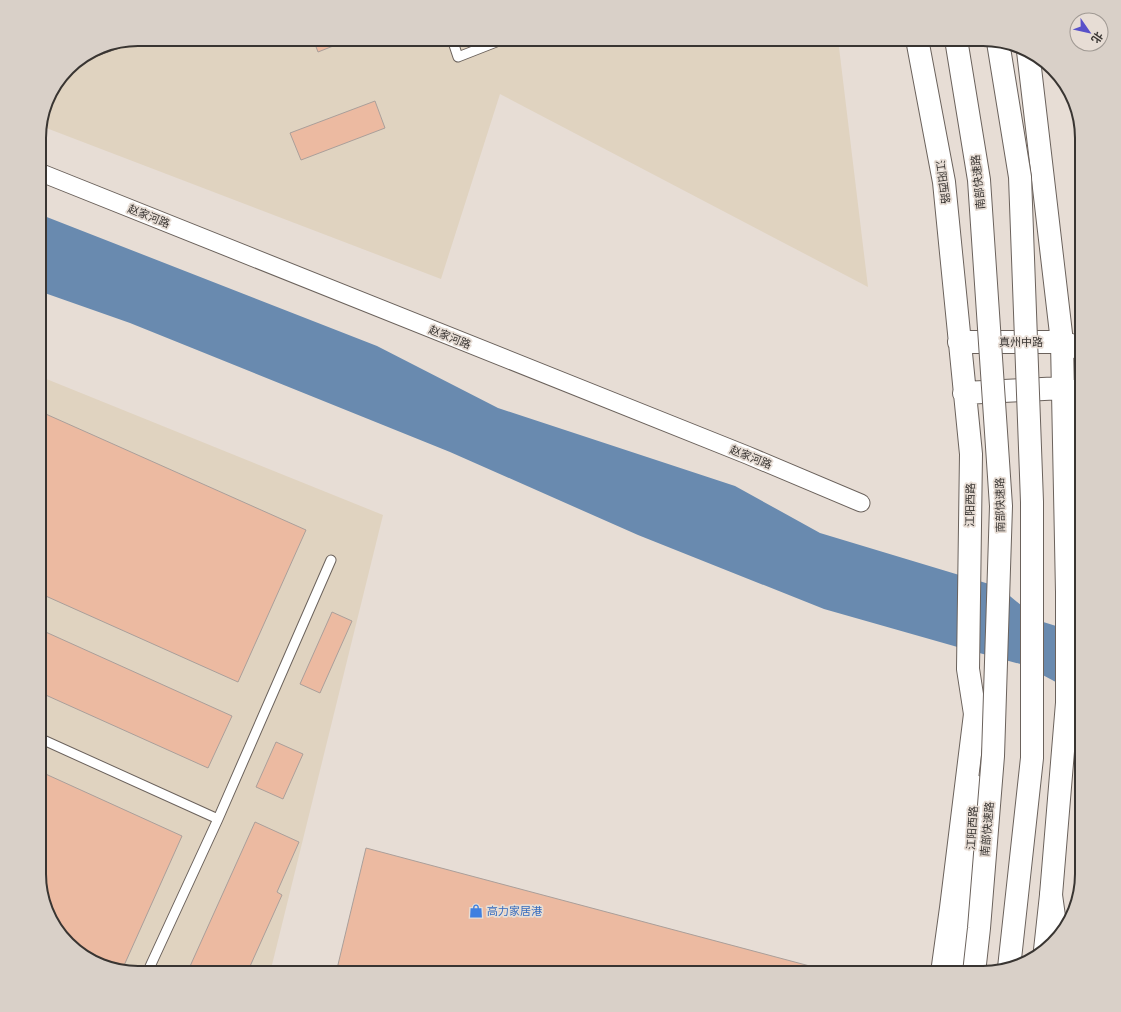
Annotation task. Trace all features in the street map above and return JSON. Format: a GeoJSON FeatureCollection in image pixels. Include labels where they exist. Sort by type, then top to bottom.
{"type":"FeatureCollection","features":[{"type":"Feature","properties":{"kind":"main road","name":"江阳西路"},"geometry":{"type":"LineString","coordinates":[[917,46],[944,182],[971,454],[968,669],[975,714],[974,819],[958,966]]}},
{"type":"Feature","properties":{"kind":"main road","name":"南部快速路"},"geometry":{"type":"LineString","coordinates":[[957,46],[979,180],[1001,506],[993,756],[975,966]]}},
{"type":"Feature","properties":{"kind":"main road"},"geometry":{"type":"LineString","coordinates":[[999,48],[1020,177],[1032,502],[1032,758],[1010,962]]}},
{"type":"Feature","properties":{"kind":"main road"},"geometry":{"type":"LineString","coordinates":[[1029,58],[1062,342],[1072,391],[1067,592],[1067,704],[1046,941]]}},
{"type":"Feature","properties":{"kind":"main road","name":"真州中路"},"geometry":{"type":"LineString","coordinates":[[959,342],[1062,342],[1075,347]]}},
{"type":"Feature","properties":{"kind":"main road"},"geometry":{"type":"LineString","coordinates":[[964,393],[1072,391]]}},
{"type":"Feature","properties":{"kind":"main road"},"geometry":{"type":"LineString","coordinates":[[943,966],[975,714]]}},
{"type":"Feature","properties":{"kind":"main road"},"geometry":{"type":"LineString","coordinates":[[1051,895],[1056,930]]}},
{"type":"Feature","properties":{"kind":"street","name":"赵家河路"},"geometry":{"type":"LineString","coordinates":[[46,175],[747,455],[860,503]]}},
{"type":"Feature","properties":{"kind":"lane"},"geometry":{"type":"LineString","coordinates":[[454,46],[458,58],[487,46]]}},
{"type":"Feature","properties":{"kind":"lane"},"geometry":{"type":"LineString","coordinates":[[150,966],[218,819],[331,560]]}},
{"type":"Feature","properties":{"kind":"lane"},"geometry":{"type":"LineString","coordinates":[[46,741],[218,819]]}},
{"type":"Feature","properties":{"kind":"shaded area"},"geometry":{"type":"Polygon","coordinates":[[[132,46],[839,46],[868,287],[500,94],[441,279],[47,128],[49,114],[58,92],[73,73],[92,58],[114,49],[132,46]]]}},
{"type":"Feature","properties":{"kind":"shaded area"},"geometry":{"type":"Polygon","coordinates":[[[46,379],[383,515],[272,966],[138,966],[114,963],[97,957],[77,943],[58,920],[49,898],[46,880],[46,379]]]}},
{"type":"Feature","properties":{"kind":"water"},"geometry":{"type":"Polygon","coordinates":[[[46,217],[377,346],[498,408],[735,486],[820,533],[999,587],[1040,621],[1075,632],[1075,692],[1024,665],[824,609],[638,535],[450,452],[130,323],[46,293],[46,217]]]}},
{"type":"Feature","properties":{"kind":"building"},"geometry":{"type":"Polygon","coordinates":[[[316,46],[333,46],[318,52],[316,46]]]}},
{"type":"Feature","properties":{"kind":"building"},"geometry":{"type":"Polygon","coordinates":[[[375,101],[385,128],[301,160],[290,133],[375,101]]]}},
{"type":"Feature","properties":{"kind":"building"},"geometry":{"type":"Polygon","coordinates":[[[46,414],[306,530],[238,682],[46,596],[46,414]]]}},
{"type":"Feature","properties":{"kind":"building"},"geometry":{"type":"Polygon","coordinates":[[[332,612],[352,621],[320,693],[300,684],[332,612]]]}},
{"type":"Feature","properties":{"kind":"building"},"geometry":{"type":"Polygon","coordinates":[[[46,632],[232,716],[208,768],[46,695],[46,632]]]}},
{"type":"Feature","properties":{"kind":"building"},"geometry":{"type":"Polygon","coordinates":[[[276,742],[303,754],[283,799],[256,787],[276,742]]]}},
{"type":"Feature","properties":{"kind":"building"},"geometry":{"type":"Polygon","coordinates":[[[46,774],[182,836],[124,965],[97,957],[77,943],[69,935],[58,920],[53,909],[49,898],[46,880],[46,774]]]}},
{"type":"Feature","properties":{"kind":"building"},"geometry":{"type":"Polygon","coordinates":[[[255,822],[299,842],[277,892],[282,895],[250,966],[190,966],[255,822]]]}},
{"type":"Feature","properties":{"kind":"building","name":"高力家居港"},"geometry":{"type":"Polygon","coordinates":[[[366,848],[810,966],[338,966],[366,848]]]}},
{"type":"Feature","properties":{"kind":"place","name":"高力家居港"},"geometry":{"type":"Point","coordinates":[476,911]}}]}
